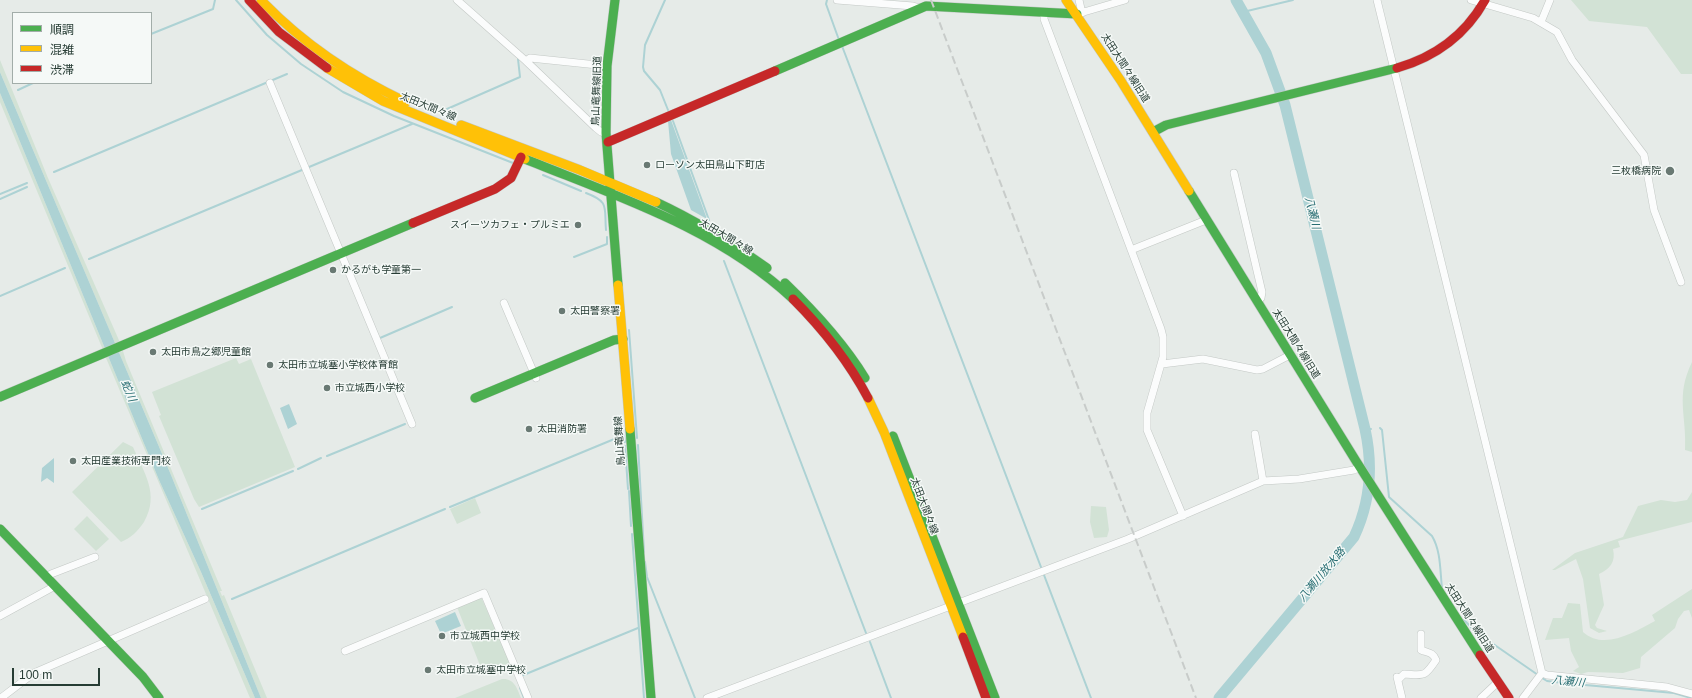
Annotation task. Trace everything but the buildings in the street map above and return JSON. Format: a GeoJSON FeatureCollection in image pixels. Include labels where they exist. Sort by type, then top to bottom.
{"type":"FeatureCollection","features":[{"type":"Feature","properties":{"kind":"street","name":"太田大間々線"},"geometry":{"type":"LineString","coordinates":[[249,0],[263,17],[299,50],[340,77],[383,101],[679,222],[738,255],[770,279],[806,313],[828,339],[857,379],[884,432],[995,698]]}},
{"type":"Feature","properties":{"kind":"street","name":"太田大間々線"},"geometry":{"type":"LineString","coordinates":[[261,0],[301,40],[360,80],[385,93],[434,114],[611,183],[655,202],[699,224],[743,250],[775,274],[804,301],[837,337],[860,369],[890,427],[955,604],[986,698]]}},
{"type":"Feature","properties":{"kind":"street"},"geometry":{"type":"LineString","coordinates":[[457,0],[526,61],[607,137],[926,6],[941,3],[1079,14],[1125,0]]}},
{"type":"Feature","properties":{"kind":"street","name":"鳥山竜舞線旧道"},"geometry":{"type":"LineString","coordinates":[[611,183],[607,137],[607,66],[615,0]]}},
{"type":"Feature","properties":{"kind":"street"},"geometry":{"type":"LineString","coordinates":[[837,0],[913,6],[920,8]]}},
{"type":"Feature","properties":{"kind":"street","name":"太田大間々線旧道"},"geometry":{"type":"LineString","coordinates":[[1066,0],[1079,14],[1361,470],[1509,698]]}},
{"type":"Feature","properties":{"kind":"street"},"geometry":{"type":"LineString","coordinates":[[1079,0],[1079,14]]}},
{"type":"Feature","properties":{"kind":"street"},"geometry":{"type":"LineString","coordinates":[[1377,0],[1540,676]]}},
{"type":"Feature","properties":{"kind":"street"},"geometry":{"type":"LineString","coordinates":[[1471,0],[1484,2],[1541,22],[1557,32],[1572,60],[1644,155],[1654,210],[1681,282]]}},
{"type":"Feature","properties":{"kind":"street"},"geometry":{"type":"LineString","coordinates":[[1541,22],[1550,0]]}},
{"type":"Feature","properties":{"kind":"street"},"geometry":{"type":"LineString","coordinates":[[1153,132],[1166,125],[1421,60],[1448,44],[1467,27],[1484,2]]}},
{"type":"Feature","properties":{"kind":"street"},"geometry":{"type":"LineString","coordinates":[[1044,12],[1044,19],[1161,329],[1163,347],[1162,364],[1147,413],[1147,430],[1183,516]]}},
{"type":"Feature","properties":{"kind":"street"},"geometry":{"type":"LineString","coordinates":[[526,61],[530,58],[607,66]]}},
{"type":"Feature","properties":{"kind":"street"},"geometry":{"type":"LineString","coordinates":[[270,83],[412,424]]}},
{"type":"Feature","properties":{"kind":"street"},"geometry":{"type":"LineString","coordinates":[[0,398],[495,189],[510,180],[521,157]]}},
{"type":"Feature","properties":{"kind":"street"},"geometry":{"type":"LineString","coordinates":[[1234,173],[1262,292],[1261,298],[1257,301]]}},
{"type":"Feature","properties":{"kind":"street","name":"鳥山竜舞線"},"geometry":{"type":"LineString","coordinates":[[611,183],[651,698]]}},
{"type":"Feature","properties":{"kind":"street"},"geometry":{"type":"LineString","coordinates":[[1131,250],[1206,220]]}},
{"type":"Feature","properties":{"kind":"street"},"geometry":{"type":"LineString","coordinates":[[504,303],[535,376]]}},
{"type":"Feature","properties":{"kind":"street"},"geometry":{"type":"LineString","coordinates":[[535,376],[475,398],[509,390],[535,376],[606,343],[624,342]]}},
{"type":"Feature","properties":{"kind":"street"},"geometry":{"type":"LineString","coordinates":[[1162,364],[1203,359],[1257,370],[1263,369],[1290,355]]}},
{"type":"Feature","properties":{"kind":"street"},"geometry":{"type":"LineString","coordinates":[[1255,434],[1264,481]]}},
{"type":"Feature","properties":{"kind":"street"},"geometry":{"type":"LineString","coordinates":[[707,698],[1128,539],[1244,488],[1264,481],[1361,470]]}},
{"type":"Feature","properties":{"kind":"street"},"geometry":{"type":"LineString","coordinates":[[0,529],[143,677],[159,698]]}},
{"type":"Feature","properties":{"kind":"street"},"geometry":{"type":"LineString","coordinates":[[47,577],[51,574],[95,557]]}},
{"type":"Feature","properties":{"kind":"street"},"geometry":{"type":"LineString","coordinates":[[1,613],[55,586]]}},
{"type":"Feature","properties":{"kind":"street"},"geometry":{"type":"LineString","coordinates":[[345,651],[484,593],[528,698]]}},
{"type":"Feature","properties":{"kind":"street"},"geometry":{"type":"LineString","coordinates":[[1,698],[34,673],[205,599]]}},
{"type":"Feature","properties":{"kind":"street"},"geometry":{"type":"LineString","coordinates":[[1402,698],[1397,679],[1404,674],[1424,675],[1428,672],[1436,660],[1432,653],[1421,650],[1421,634]]}},
{"type":"Feature","properties":{"kind":"street"},"geometry":{"type":"LineString","coordinates":[[1540,676],[1667,687],[1692,694]]}},
{"type":"Feature","properties":{"kind":"street"},"geometry":{"type":"LineString","coordinates":[[1523,698],[1540,676]]}},
{"type":"Feature","properties":{"kind":"street"},"geometry":{"type":"LineString","coordinates":[[1481,698],[1498,682]]}},
{"type":"Feature","properties":{"kind":"green space"},"geometry":{"type":"Polygon","coordinates":[[[1571,0],[1692,0],[1692,74],[1681,74],[1647,27],[1589,21],[1571,0]]]}},
{"type":"Feature","properties":{"kind":"green space"},"geometry":{"type":"Polygon","coordinates":[[[0,60],[48,178],[118,338],[120,343],[117,345],[120,352],[123,351],[222,591],[220,591],[222,596],[224,595],[267,698],[261,698],[171,475],[0,72],[0,60]]]}},
{"type":"Feature","properties":{"kind":"green space"},"geometry":{"type":"Polygon","coordinates":[[[0,93],[159,480],[201,572],[255,698],[250,698],[106,358],[105,351],[103,350],[0,102],[0,93]]]}},
{"type":"Feature","properties":{"kind":"green space"},"geometry":{"type":"Polygon","coordinates":[[[236,358],[239,364],[251,359],[295,467],[199,507],[194,499],[159,416],[161,415],[152,392],[236,358]]]}},
{"type":"Feature","properties":{"kind":"green space"},"geometry":{"type":"Polygon","coordinates":[[[1692,362],[1692,452],[1685,450],[1683,396],[1687,374],[1692,362]]]}},
{"type":"Feature","properties":{"kind":"green space"},"geometry":{"type":"Polygon","coordinates":[[[123,442],[133,447],[142,466],[149,484],[151,502],[149,512],[142,525],[131,536],[121,542],[72,492],[123,442]]]}},
{"type":"Feature","properties":{"kind":"green space"},"geometry":{"type":"Polygon","coordinates":[[[1692,492],[1692,522],[1618,541],[1620,547],[1613,549],[1613,561],[1606,570],[1599,574],[1604,605],[1595,625],[1597,628],[1607,631],[1599,633],[1590,628],[1583,579],[1576,559],[1555,570],[1552,570],[1575,553],[1623,537],[1638,506],[1661,500],[1675,502],[1687,500],[1692,492]]]}},
{"type":"Feature","properties":{"kind":"green space"},"geometry":{"type":"Polygon","coordinates":[[[475,498],[481,513],[457,524],[450,509],[475,498]]]}},
{"type":"Feature","properties":{"kind":"green space"},"geometry":{"type":"Polygon","coordinates":[[[1091,506],[1106,507],[1109,530],[1107,537],[1094,538],[1090,522],[1091,506]]]}},
{"type":"Feature","properties":{"kind":"green space"},"geometry":{"type":"Polygon","coordinates":[[[87,516],[109,539],[96,551],[74,529],[87,516]]]}},
{"type":"Feature","properties":{"kind":"green space"},"geometry":{"type":"Polygon","coordinates":[[[1692,589],[1692,618],[1689,610],[1684,611],[1678,619],[1675,628],[1641,657],[1640,668],[1623,673],[1588,672],[1581,674],[1573,671],[1579,667],[1571,651],[1569,638],[1545,640],[1553,618],[1562,618],[1568,603],[1580,604],[1583,632],[1600,640],[1609,640],[1629,634],[1655,621],[1652,615],[1692,589]]]}},
{"type":"Feature","properties":{"kind":"green space"},"geometry":{"type":"Polygon","coordinates":[[[479,598],[482,599],[510,663],[483,673],[457,607],[479,598]]]}},
{"type":"Feature","properties":{"kind":"green space"},"geometry":{"type":"Polygon","coordinates":[[[502,679],[509,680],[514,684],[521,698],[455,698],[502,679]]]}},
{"type":"Feature","properties":{"kind":"water","name":"蛇川"},"geometry":{"type":"Polygon","coordinates":[[[0,72],[171,475],[261,698],[255,698],[201,572],[159,480],[0,93],[0,72]]]}},
{"type":"Feature","properties":{"kind":"water"},"geometry":{"type":"Polygon","coordinates":[[[671,120],[707,219],[691,210],[671,154],[668,121],[671,120]]]}},
{"type":"Feature","properties":{"kind":"water"},"geometry":{"type":"Polygon","coordinates":[[[289,404],[297,424],[288,429],[280,408],[289,404]]]}},
{"type":"Feature","properties":{"kind":"water"},"geometry":{"type":"Polygon","coordinates":[[[54,458],[54,483],[47,478],[41,482],[42,468],[54,458]]]}},
{"type":"Feature","properties":{"kind":"water"},"geometry":{"type":"Polygon","coordinates":[[[455,612],[461,626],[441,634],[435,621],[455,612]]]}},
{"type":"Feature","properties":{"kind":"waterway"},"geometry":{"type":"LineString","coordinates":[[152,34],[213,9],[215,0]]}},
{"type":"Feature","properties":{"kind":"waterway"},"geometry":{"type":"LineString","coordinates":[[236,0],[267,35],[301,64],[343,92],[394,116],[513,163]]}},
{"type":"Feature","properties":{"kind":"waterway"},"geometry":{"type":"LineString","coordinates":[[665,0],[645,45],[643,67],[644,71],[660,90],[668,110]]}},
{"type":"Feature","properties":{"kind":"waterway"},"geometry":{"type":"LineString","coordinates":[[827,0],[826,4],[839,40]]}},
{"type":"Feature","properties":{"kind":"waterway","name":"八瀬川"},"geometry":{"type":"LineString","coordinates":[[1219,698],[1354,537],[1364,511],[1367,497],[1369,470],[1369,456],[1365,429],[1285,105],[1266,53],[1236,0]]}},
{"type":"Feature","properties":{"kind":"waterway"},"geometry":{"type":"LineString","coordinates":[[1243,12],[1293,0]]}},
{"type":"Feature","properties":{"kind":"waterway"},"geometry":{"type":"LineString","coordinates":[[842,46],[1091,698]]}},
{"type":"Feature","properties":{"kind":"waterway"},"geometry":{"type":"LineString","coordinates":[[447,109],[520,77],[518,59]]}},
{"type":"Feature","properties":{"kind":"waterway"},"geometry":{"type":"LineString","coordinates":[[54,172],[287,74]]}},
{"type":"Feature","properties":{"kind":"waterway"},"geometry":{"type":"LineString","coordinates":[[18,90],[31,84]]}},
{"type":"Feature","properties":{"kind":"waterway"},"geometry":{"type":"LineString","coordinates":[[673,121],[709,220]]}},
{"type":"Feature","properties":{"kind":"waterway"},"geometry":{"type":"LineString","coordinates":[[89,259],[412,124]]}},
{"type":"Feature","properties":{"kind":"waterway"},"geometry":{"type":"LineString","coordinates":[[543,175],[581,191]]}},
{"type":"Feature","properties":{"kind":"waterway"},"geometry":{"type":"LineString","coordinates":[[0,194],[27,183]]}},
{"type":"Feature","properties":{"kind":"waterway"},"geometry":{"type":"LineString","coordinates":[[0,199],[27,187]]}},
{"type":"Feature","properties":{"kind":"waterway"},"geometry":{"type":"LineString","coordinates":[[586,193],[599,199],[604,206],[606,230]]}},
{"type":"Feature","properties":{"kind":"waterway"},"geometry":{"type":"LineString","coordinates":[[574,257],[607,244],[607,237]]}},
{"type":"Feature","properties":{"kind":"waterway"},"geometry":{"type":"LineString","coordinates":[[724,261],[866,633]]}},
{"type":"Feature","properties":{"kind":"waterway"},"geometry":{"type":"LineString","coordinates":[[0,296],[65,268]]}},
{"type":"Feature","properties":{"kind":"waterway"},"geometry":{"type":"LineString","coordinates":[[380,338],[452,307]]}},
{"type":"Feature","properties":{"kind":"waterway"},"geometry":{"type":"LineString","coordinates":[[629,330],[637,438]]}},
{"type":"Feature","properties":{"kind":"waterway"},"geometry":{"type":"LineString","coordinates":[[327,456],[405,424]]}},
{"type":"Feature","properties":{"kind":"waterway","name":"八瀬川"},"geometry":{"type":"LineString","coordinates":[[1380,428],[1382,430],[1389,497],[1432,536],[1439,555],[1442,588]]}},
{"type":"Feature","properties":{"kind":"waterway","name":"八瀬川"},"geometry":{"type":"LineString","coordinates":[[1365,429],[1371,429]]}},
{"type":"Feature","properties":{"kind":"waterway"},"geometry":{"type":"LineString","coordinates":[[450,507],[624,435],[625,442]]}},
{"type":"Feature","properties":{"kind":"waterway"},"geometry":{"type":"LineString","coordinates":[[638,445],[644,552]]}},
{"type":"Feature","properties":{"kind":"waterway"},"geometry":{"type":"LineString","coordinates":[[625,446],[628,489]]}},
{"type":"Feature","properties":{"kind":"waterway"},"geometry":{"type":"LineString","coordinates":[[298,469],[321,458]]}},
{"type":"Feature","properties":{"kind":"waterway"},"geometry":{"type":"LineString","coordinates":[[202,509],[293,471]]}},
{"type":"Feature","properties":{"kind":"waterway"},"geometry":{"type":"LineString","coordinates":[[629,491],[631,526]]}},
{"type":"Feature","properties":{"kind":"waterway"},"geometry":{"type":"LineString","coordinates":[[232,599],[445,509]]}},
{"type":"Feature","properties":{"kind":"waterway"},"geometry":{"type":"LineString","coordinates":[[632,534],[644,698]]}},
{"type":"Feature","properties":{"kind":"waterway"},"geometry":{"type":"LineString","coordinates":[[645,562],[647,577],[695,698]]}},
{"type":"Feature","properties":{"kind":"waterway","name":"八瀬川"},"geometry":{"type":"LineString","coordinates":[[1464,620],[1476,632],[1538,675]]}},
{"type":"Feature","properties":{"kind":"waterway"},"geometry":{"type":"LineString","coordinates":[[521,676],[638,628]]}},
{"type":"Feature","properties":{"kind":"waterway"},"geometry":{"type":"LineString","coordinates":[[870,642],[891,698]]}},
{"type":"Feature","properties":{"kind":"waterway","name":"八瀬川"},"geometry":{"type":"LineString","coordinates":[[1542,678],[1547,681],[1563,683],[1674,693],[1691,698]]}},
{"type":"Feature","properties":{"kind":"waterway"},"geometry":{"type":"LineString","coordinates":[[520,688],[524,698]]}},
{"type":"Feature","properties":{"kind":"railway"},"geometry":{"type":"LineString","coordinates":[[931,0],[1196,698]]}},
{"type":"Feature","properties":{"kind":"traffic: fast"},"geometry":{"type":"LineString","coordinates":[[615,0],[607,66],[606,133],[618,285]]}},
{"type":"Feature","properties":{"kind":"traffic: fast"},"geometry":{"type":"LineString","coordinates":[[775,71],[926,6],[1077,14]]}},
{"type":"Feature","properties":{"kind":"traffic: fast"},"geometry":{"type":"LineString","coordinates":[[1153,132],[1166,125],[1397,68]]}},
{"type":"Feature","properties":{"kind":"traffic: fast"},"geometry":{"type":"LineString","coordinates":[[525,159],[596,187],[666,217],[700,234],[733,253],[764,274],[793,299]]}},
{"type":"Feature","properties":{"kind":"traffic: fast"},"geometry":{"type":"LineString","coordinates":[[1189,191],[1356,461],[1480,655]]}},
{"type":"Feature","properties":{"kind":"traffic: fast"},"geometry":{"type":"LineString","coordinates":[[656,202],[713,232],[767,268]]}},
{"type":"Feature","properties":{"kind":"traffic: fast"},"geometry":{"type":"LineString","coordinates":[[0,397],[413,223]]}},
{"type":"Feature","properties":{"kind":"traffic: fast"},"geometry":{"type":"LineString","coordinates":[[785,283],[828,328],[865,378]]}},
{"type":"Feature","properties":{"kind":"traffic: fast"},"geometry":{"type":"LineString","coordinates":[[475,398],[614,340],[623,339]]}},
{"type":"Feature","properties":{"kind":"traffic: fast"},"geometry":{"type":"LineString","coordinates":[[630,429],[651,698]]}},
{"type":"Feature","properties":{"kind":"traffic: fast"},"geometry":{"type":"LineString","coordinates":[[893,436],[995,698]]}},
{"type":"Feature","properties":{"kind":"traffic: fast"},"geometry":{"type":"LineString","coordinates":[[0,529],[143,677],[159,698]]}},
{"type":"Feature","properties":{"kind":"traffic: slow"},"geometry":{"type":"LineString","coordinates":[[261,0],[294,31],[329,58],[366,81],[406,102]]}},
{"type":"Feature","properties":{"kind":"traffic: slow"},"geometry":{"type":"LineString","coordinates":[[1066,0],[1121,81],[1189,191]]}},
{"type":"Feature","properties":{"kind":"traffic: slow"},"geometry":{"type":"LineString","coordinates":[[327,68],[383,101],[525,159]]}},
{"type":"Feature","properties":{"kind":"traffic: slow"},"geometry":{"type":"LineString","coordinates":[[461,125],[580,170],[656,202]]}},
{"type":"Feature","properties":{"kind":"traffic: slow"},"geometry":{"type":"LineString","coordinates":[[618,285],[630,429]]}},
{"type":"Feature","properties":{"kind":"traffic: slow"},"geometry":{"type":"LineString","coordinates":[[868,398],[884,432],[963,637]]}},
{"type":"Feature","properties":{"kind":"traffic: jam"},"geometry":{"type":"LineString","coordinates":[[249,0],[279,32],[327,68]]}},
{"type":"Feature","properties":{"kind":"traffic: jam"},"geometry":{"type":"LineString","coordinates":[[1397,68],[1424,58],[1448,43],[1469,23],[1485,0]]}},
{"type":"Feature","properties":{"kind":"traffic: jam"},"geometry":{"type":"LineString","coordinates":[[608,142],[775,71]]}},
{"type":"Feature","properties":{"kind":"traffic: jam"},"geometry":{"type":"LineString","coordinates":[[413,223],[495,189],[511,178],[521,157]]}},
{"type":"Feature","properties":{"kind":"traffic: jam"},"geometry":{"type":"LineString","coordinates":[[793,299],[844,359],[868,398]]}},
{"type":"Feature","properties":{"kind":"traffic: jam"},"geometry":{"type":"LineString","coordinates":[[963,637],[986,698]]}},
{"type":"Feature","properties":{"kind":"traffic: jam"},"geometry":{"type":"LineString","coordinates":[[1480,655],[1509,698]]}},
{"type":"Feature","properties":{"kind":"place","name":"ローソン太田鳥山下町店"},"geometry":{"type":"Point","coordinates":[647,165]}},
{"type":"Feature","properties":{"kind":"place","name":"三枚橋病院"},"geometry":{"type":"Point","coordinates":[1670,171]}},
{"type":"Feature","properties":{"kind":"place","name":"スイーツカフェ・プルミエ"},"geometry":{"type":"Point","coordinates":[578,225]}},
{"type":"Feature","properties":{"kind":"place","name":"かるがも学童第一"},"geometry":{"type":"Point","coordinates":[333,270]}},
{"type":"Feature","properties":{"kind":"place","name":"太田警察署"},"geometry":{"type":"Point","coordinates":[562,311]}},
{"type":"Feature","properties":{"kind":"place","name":"太田市鳥之郷児童館"},"geometry":{"type":"Point","coordinates":[153,352]}},
{"type":"Feature","properties":{"kind":"place","name":"太田市立城塞小学校体育館"},"geometry":{"type":"Point","coordinates":[270,365]}},
{"type":"Feature","properties":{"kind":"place","name":"市立城西小学校"},"geometry":{"type":"Point","coordinates":[327,388]}},
{"type":"Feature","properties":{"kind":"place","name":"太田消防署"},"geometry":{"type":"Point","coordinates":[529,429]}},
{"type":"Feature","properties":{"kind":"place","name":"太田産業技術専門校"},"geometry":{"type":"Point","coordinates":[73,461]}},
{"type":"Feature","properties":{"kind":"place","name":"市立城西中学校"},"geometry":{"type":"Point","coordinates":[442,636]}},
{"type":"Feature","properties":{"kind":"place","name":"太田市立城塞中学校"},"geometry":{"type":"Point","coordinates":[428,670]}},
{"type":"Feature","properties":{"kind":"water label","name":"八瀬川放水路"},"geometry":{"type":"Point","coordinates":[1322,575]}}]}
